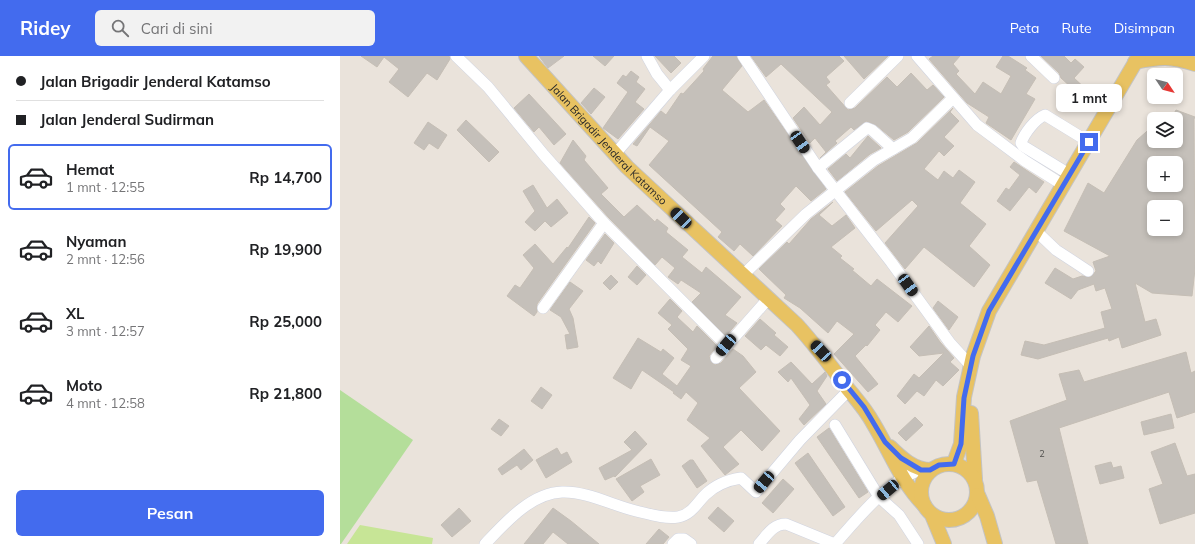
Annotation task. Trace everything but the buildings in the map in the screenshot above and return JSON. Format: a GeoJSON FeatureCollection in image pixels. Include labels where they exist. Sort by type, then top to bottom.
{"type":"FeatureCollection","features":[{"type":"Feature","properties":{"kind":"main road","name":"Jalan Brigadir Jenderal Katamso"},"geometry":{"type":"LineString","coordinates":[[526,56],[615,154],[796,325],[821,351],[849,390],[864,407],[885,442]]}},
{"type":"Feature","properties":{"kind":"main road"},"geometry":{"type":"LineString","coordinates":[[954,464],[962,435],[964,398],[967,382],[975,348],[989,311],[1035,230],[1089,142],[1137,59],[1173,57],[1195,64]]}},
{"type":"Feature","properties":{"kind":"main road"},"geometry":{"type":"LineString","coordinates":[[967,382],[975,479],[978,495],[987,516],[995,544]]}},
{"type":"Feature","properties":{"kind":"main road"},"geometry":{"type":"LineString","coordinates":[[885,442],[901,458],[926,470],[939,465],[954,464],[966,469],[975,479]]}},
{"type":"Feature","properties":{"kind":"main road"},"geometry":{"type":"LineString","coordinates":[[885,442],[902,478],[914,495],[928,510],[941,519],[951,520],[960,518],[969,512],[975,505],[978,495]]}},
{"type":"Feature","properties":{"kind":"main road"},"geometry":{"type":"LineString","coordinates":[[926,470],[921,487],[921,496],[944,544]]}},
{"type":"Feature","properties":{"kind":"street"},"geometry":{"type":"LineString","coordinates":[[456,56],[488,87],[564,180],[604,223],[726,345]]}},
{"type":"Feature","properties":{"kind":"street"},"geometry":{"type":"LineString","coordinates":[[647,56],[657,74],[670,90]]}},
{"type":"Feature","properties":{"kind":"street"},"geometry":{"type":"LineString","coordinates":[[615,154],[670,90],[704,56]]}},
{"type":"Feature","properties":{"kind":"street"},"geometry":{"type":"LineString","coordinates":[[743,56],[818,168],[891,262],[950,343],[971,366]]}},
{"type":"Feature","properties":{"kind":"street"},"geometry":{"type":"LineString","coordinates":[[850,102],[898,56]]}},
{"type":"Feature","properties":{"kind":"street"},"geometry":{"type":"LineString","coordinates":[[1030,56],[1054,78]]}},
{"type":"Feature","properties":{"kind":"street"},"geometry":{"type":"LineString","coordinates":[[920,57],[977,125],[995,140],[1066,179]]}},
{"type":"Feature","properties":{"kind":"street"},"geometry":{"type":"LineString","coordinates":[[743,275],[806,214],[874,160],[912,138],[953,98]]}},
{"type":"Feature","properties":{"kind":"street"},"geometry":{"type":"LineString","coordinates":[[1066,179],[1023,146],[1021,144],[1023,139],[1038,119],[1045,115],[1089,142]]}},
{"type":"Feature","properties":{"kind":"street"},"geometry":{"type":"LineString","coordinates":[[818,168],[867,128],[872,130],[893,149]]}},
{"type":"Feature","properties":{"kind":"street"},"geometry":{"type":"LineString","coordinates":[[543,308],[604,223]]}},
{"type":"Feature","properties":{"kind":"street"},"geometry":{"type":"LineString","coordinates":[[1035,230],[1056,250],[1088,271]]}},
{"type":"Feature","properties":{"kind":"street"},"geometry":{"type":"LineString","coordinates":[[716,358],[768,299]]}},
{"type":"Feature","properties":{"kind":"street"},"geometry":{"type":"LineString","coordinates":[[485,544],[508,521],[531,503],[542,497],[561,492],[589,497],[660,517],[679,517],[690,512],[712,489],[734,479],[741,478],[756,492],[800,440],[849,390]]}},
{"type":"Feature","properties":{"kind":"street"},"geometry":{"type":"LineString","coordinates":[[835,426],[879,497],[899,515],[918,544]]}},
{"type":"Feature","properties":{"kind":"street"},"geometry":{"type":"LineString","coordinates":[[759,544],[770,530],[779,524],[786,524],[835,544],[879,497],[902,478],[926,470]]}},
{"type":"Feature","properties":{"kind":"street"},"geometry":{"type":"LineString","coordinates":[[673,544],[678,539],[684,539],[691,544]]}},
{"type":"Feature","properties":{"kind":"green space"},"geometry":{"type":"Polygon","coordinates":[[[340,390],[413,440],[341,544],[340,544],[340,390]]]}},
{"type":"Feature","properties":{"kind":"green space"},"geometry":{"type":"Polygon","coordinates":[[[360,525],[433,538],[432,544],[347,544],[360,525]]]}},
{"type":"Feature","properties":{"kind":"route"},"geometry":{"type":"LineString","coordinates":[[842,380],[864,407],[885,442],[901,458],[921,470],[930,470],[946,463],[954,464],[961,444],[964,398],[973,356],[989,311],[1035,230],[1089,142]]}}]}
